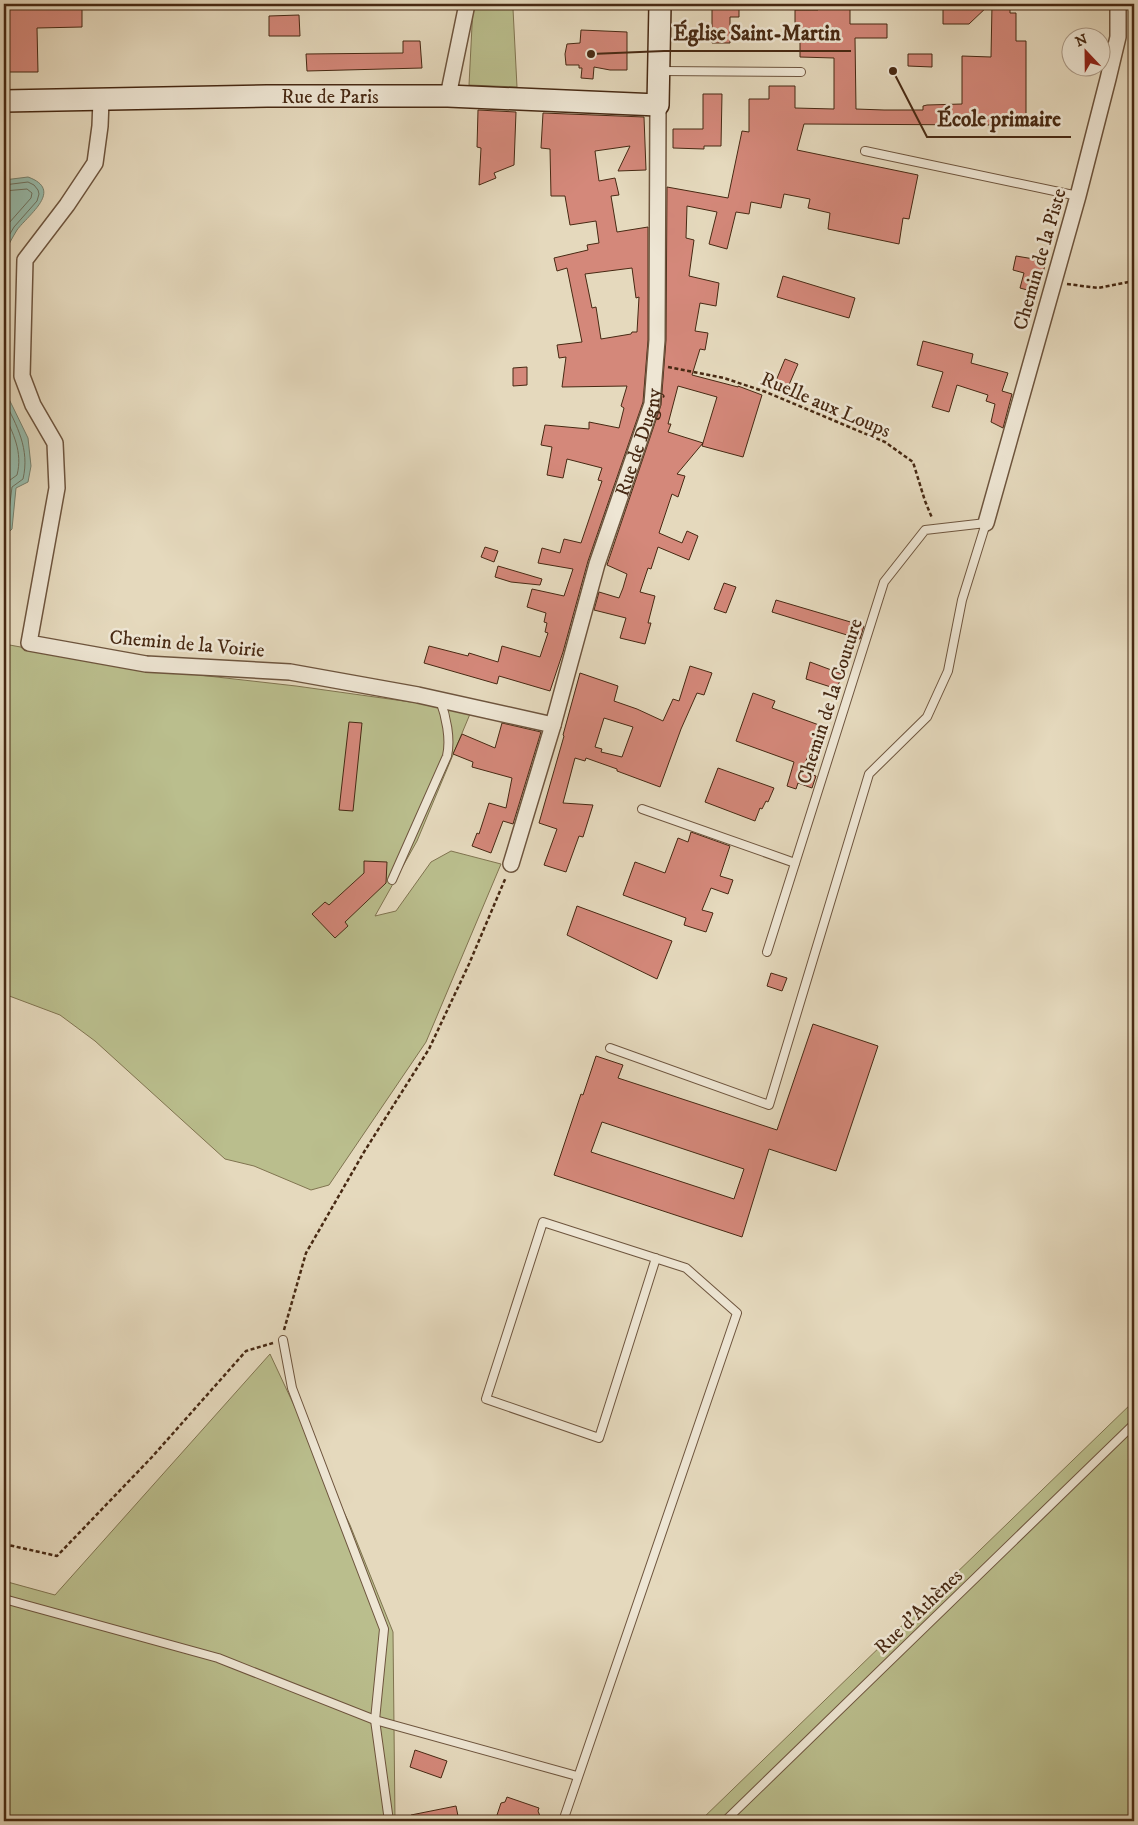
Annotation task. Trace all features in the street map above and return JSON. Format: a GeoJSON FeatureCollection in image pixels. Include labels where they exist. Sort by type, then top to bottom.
{"type":"FeatureCollection","features":[{"type":"Feature","properties":{"kind":"street"},"geometry":{"type":"LineString","coordinates":[[448,96],[467,4]]}},
{"type":"Feature","properties":{"kind":"street","name":"Rue de Dugny"},"geometry":{"type":"LineString","coordinates":[[511,864],[553,725],[597,564],[652,404],[658,256],[660,4]]}},
{"type":"Feature","properties":{"kind":"street","name":"Chemin de la Piste"},"geometry":{"type":"LineString","coordinates":[[986,523],[1078,196],[1118,38],[1118,4]]}},
{"type":"Feature","properties":{"kind":"street","name":"Rue de Paris"},"geometry":{"type":"LineString","coordinates":[[4,101],[267,96],[448,96],[658,105]]}},
{"type":"Feature","properties":{"kind":"street","name":"Chemin de la Voirie"},"geometry":{"type":"LineString","coordinates":[[101,100],[95,163],[25,260],[22,376],[32,405],[55,443],[58,488],[29,643],[146,664],[290,672],[440,700],[553,725]]}},
{"type":"Feature","properties":{"kind":"lane"},"geometry":{"type":"LineString","coordinates":[[658,71],[801,72]]}},
{"type":"Feature","properties":{"kind":"lane"},"geometry":{"type":"LineString","coordinates":[[865,151],[1078,196]]}},
{"type":"Feature","properties":{"kind":"lane"},"geometry":{"type":"LineString","coordinates":[[610,1048],[769,1105],[869,774],[927,717],[948,670],[962,600],[986,523]]}},
{"type":"Feature","properties":{"kind":"lane","name":"Chemin de la Couture"},"geometry":{"type":"LineString","coordinates":[[766,952],[884,582],[925,530],[986,523]]}},
{"type":"Feature","properties":{"kind":"lane"},"geometry":{"type":"LineString","coordinates":[[392,880],[449,749],[444,711],[440,700]]}},
{"type":"Feature","properties":{"kind":"lane"},"geometry":{"type":"LineString","coordinates":[[642,809],[795,863]]}},
{"type":"Feature","properties":{"kind":"lane"},"geometry":{"type":"LineString","coordinates":[[563,1821],[737,1313],[686,1268],[656,1258],[543,1222],[486,1399],[598,1438],[656,1258]]}},
{"type":"Feature","properties":{"kind":"lane"},"geometry":{"type":"LineString","coordinates":[[283,1340],[292,1388],[384,1629],[375,1720],[389,1821]]}},
{"type":"Feature","properties":{"kind":"lane","name":"Rue d'Athènes"},"geometry":{"type":"LineString","coordinates":[[725,1821],[1134,1424]]}},
{"type":"Feature","properties":{"kind":"lane"},"geometry":{"type":"LineString","coordinates":[[4,1599],[218,1658],[375,1720],[578,1776]]}},
{"type":"Feature","properties":{"kind":"path"},"geometry":{"type":"LineString","coordinates":[[1054,283],[1098,288],[1134,281]]}},
{"type":"Feature","properties":{"kind":"path","name":"Ruelle aux Loups"},"geometry":{"type":"LineString","coordinates":[[655,366],[724,378],[766,392],[885,442],[913,462],[925,501],[937,529]]}},
{"type":"Feature","properties":{"kind":"path"},"geometry":{"type":"LineString","coordinates":[[4,1544],[56,1556],[152,1457],[246,1351],[283,1340],[285,1323],[306,1253],[364,1152],[429,1049],[469,964],[511,864]]}},
{"type":"Feature","properties":{"kind":"shaded area"},"geometry":{"type":"Polygon","coordinates":[[[473,6],[513,9],[517,87],[469,85],[473,6]]]}},
{"type":"Feature","properties":{"kind":"shaded area"},"geometry":{"type":"Polygon","coordinates":[[[4,644],[137,668],[296,686],[418,703],[470,714],[417,841],[375,916],[396,911],[431,862],[451,851],[501,864],[426,1042],[329,1185],[311,1190],[254,1166],[225,1159],[95,1041],[60,1015],[4,994],[4,644]]]}},
{"type":"Feature","properties":{"kind":"shaded area"},"geometry":{"type":"Polygon","coordinates":[[[270,1354],[350,1525],[393,1632],[395,1821],[4,1821],[4,1581],[55,1595],[270,1354]]]}},
{"type":"Feature","properties":{"kind":"shaded area"},"geometry":{"type":"Polygon","coordinates":[[[1134,1401],[1134,1821],[700,1821],[1134,1401]]]}},
{"type":"Feature","properties":{"kind":"water"},"geometry":{"type":"Polygon","coordinates":[[[28,177],[38,182],[43,189],[44,195],[35,210],[17,230],[4,254],[4,180],[28,177]]]}},
{"type":"Feature","properties":{"kind":"water"},"geometry":{"type":"Polygon","coordinates":[[[4,382],[8,397],[28,438],[31,466],[28,482],[16,488],[12,529],[4,537],[4,382]]]}},
{"type":"Feature","properties":{"kind":"building"},"geometry":{"type":"Polygon","coordinates":[[[8,4],[82,4],[82,27],[37,28],[38,72],[4,72],[4,11],[8,11],[8,4]]]}},
{"type":"Feature","properties":{"kind":"building"},"geometry":{"type":"Polygon","coordinates":[[[712,4],[739,4],[739,17],[730,17],[730,43],[712,43],[712,4]]]}},
{"type":"Feature","properties":{"kind":"building"},"geometry":{"type":"Polygon","coordinates":[[[818,4],[850,5],[850,24],[887,24],[887,38],[855,38],[856,109],[923,110],[923,106],[927,105],[962,104],[962,56],[991,57],[992,5],[1010,6],[1010,13],[1016,13],[1016,41],[1026,41],[1026,118],[991,119],[991,125],[804,124],[797,150],[918,175],[909,219],[903,218],[899,244],[828,229],[830,213],[808,208],[810,199],[784,194],[781,208],[751,202],[749,214],[736,212],[727,249],[709,244],[717,212],[687,206],[686,238],[694,240],[689,276],[719,283],[716,306],[700,303],[695,331],[708,333],[705,350],[700,349],[692,375],[738,386],[762,395],[743,457],[702,446],[703,443],[677,474],[685,476],[678,497],[672,494],[659,533],[682,543],[687,531],[698,536],[689,560],[658,547],[651,569],[648,568],[640,592],[655,596],[648,623],[651,623],[645,644],[620,638],[626,618],[594,610],[599,592],[619,598],[623,588],[627,574],[607,565],[661,405],[666,340],[667,187],[728,198],[742,131],[749,132],[749,99],[769,99],[769,86],[795,86],[795,108],[834,109],[834,58],[800,57],[800,24],[795,24],[795,10],[818,10],[818,4]],[[678,386],[668,424],[671,424],[668,432],[703,443],[717,397],[678,386]]]}},
{"type":"Feature","properties":{"kind":"building"},"geometry":{"type":"Polygon","coordinates":[[[943,5],[989,5],[969,24],[943,24],[943,5]]]}},
{"type":"Feature","properties":{"kind":"building"},"geometry":{"type":"Polygon","coordinates":[[[299,15],[300,36],[269,36],[269,16],[299,15]]]}},
{"type":"Feature","properties":{"kind":"building"},"geometry":{"type":"Polygon","coordinates":[[[581,30],[627,32],[627,70],[610,70],[594,67],[593,79],[581,78],[582,68],[579,68],[579,65],[566,65],[565,54],[567,44],[580,43],[581,30]]]}},
{"type":"Feature","properties":{"kind":"building"},"geometry":{"type":"Polygon","coordinates":[[[403,41],[420,41],[422,68],[307,71],[306,54],[403,53],[403,41]]]}},
{"type":"Feature","properties":{"kind":"building"},"geometry":{"type":"Polygon","coordinates":[[[908,54],[932,54],[932,67],[908,66],[908,54]]]}},
{"type":"Feature","properties":{"kind":"building"},"geometry":{"type":"Polygon","coordinates":[[[703,94],[722,94],[721,146],[704,146],[704,149],[673,148],[673,129],[703,129],[703,94]]]}},
{"type":"Feature","properties":{"kind":"building"},"geometry":{"type":"Polygon","coordinates":[[[478,110],[516,112],[514,165],[494,173],[496,178],[479,185],[481,148],[477,147],[478,110]]]}},
{"type":"Feature","properties":{"kind":"building"},"geometry":{"type":"Polygon","coordinates":[[[543,113],[644,117],[646,170],[618,171],[630,146],[595,151],[599,181],[615,178],[619,195],[611,196],[617,232],[648,227],[648,340],[643,402],[588,561],[563,652],[550,691],[499,676],[497,684],[424,663],[429,646],[468,656],[469,653],[498,662],[502,646],[540,657],[548,633],[545,632],[547,623],[544,622],[546,613],[527,607],[532,589],[564,596],[573,569],[538,563],[542,548],[560,553],[564,539],[581,543],[602,481],[598,480],[602,468],[567,459],[563,478],[547,475],[552,447],[541,445],[545,425],[589,429],[589,422],[619,428],[624,408],[621,406],[627,386],[562,387],[566,357],[559,358],[557,345],[582,342],[567,268],[557,271],[554,258],[588,250],[587,245],[599,243],[596,221],[570,225],[565,196],[551,196],[550,149],[541,148],[543,113]],[[632,268],[585,274],[592,308],[596,307],[601,339],[637,332],[639,297],[636,298],[632,268]]]}},
{"type":"Feature","properties":{"kind":"building"},"geometry":{"type":"Polygon","coordinates":[[[1016,256],[1046,261],[1038,293],[1020,288],[1024,273],[1013,270],[1016,256]]]}},
{"type":"Feature","properties":{"kind":"building"},"geometry":{"type":"Polygon","coordinates":[[[783,276],[855,298],[849,318],[777,297],[783,276]]]}},
{"type":"Feature","properties":{"kind":"building"},"geometry":{"type":"Polygon","coordinates":[[[923,341],[973,354],[971,363],[1008,373],[1002,391],[1012,394],[1003,428],[991,422],[995,404],[986,401],[988,395],[957,385],[949,412],[932,407],[943,372],[917,365],[923,341]]]}},
{"type":"Feature","properties":{"kind":"building"},"geometry":{"type":"Polygon","coordinates":[[[785,359],[798,364],[785,394],[773,388],[785,359]]]}},
{"type":"Feature","properties":{"kind":"building"},"geometry":{"type":"Polygon","coordinates":[[[527,367],[527,385],[513,386],[513,368],[527,367]]]}},
{"type":"Feature","properties":{"kind":"building"},"geometry":{"type":"Polygon","coordinates":[[[485,547],[498,551],[494,562],[481,557],[485,547]]]}},
{"type":"Feature","properties":{"kind":"building"},"geometry":{"type":"Polygon","coordinates":[[[498,566],[542,579],[540,585],[511,582],[495,577],[498,566]]]}},
{"type":"Feature","properties":{"kind":"building"},"geometry":{"type":"Polygon","coordinates":[[[724,583],[736,587],[726,613],[714,609],[724,583]]]}},
{"type":"Feature","properties":{"kind":"building"},"geometry":{"type":"Polygon","coordinates":[[[776,600],[864,626],[860,639],[772,612],[776,600]]]}},
{"type":"Feature","properties":{"kind":"building"},"geometry":{"type":"Polygon","coordinates":[[[810,662],[842,674],[837,689],[806,679],[810,662]]]}},
{"type":"Feature","properties":{"kind":"building"},"geometry":{"type":"Polygon","coordinates":[[[690,666],[712,673],[704,695],[697,693],[681,729],[660,787],[586,758],[585,761],[575,758],[563,803],[593,805],[583,837],[579,836],[566,872],[544,865],[557,829],[539,823],[580,673],[618,686],[614,701],[663,721],[673,699],[679,701],[690,666]],[[604,718],[595,747],[602,749],[601,752],[622,757],[633,727],[604,718]]]}},
{"type":"Feature","properties":{"kind":"building"},"geometry":{"type":"Polygon","coordinates":[[[753,693],[775,701],[772,708],[819,725],[802,772],[816,776],[812,788],[798,783],[796,789],[787,786],[794,762],[736,741],[753,693]]]}},
{"type":"Feature","properties":{"kind":"building"},"geometry":{"type":"Polygon","coordinates":[[[349,722],[362,723],[353,811],[339,810],[349,722]]]}},
{"type":"Feature","properties":{"kind":"building"},"geometry":{"type":"Polygon","coordinates":[[[502,723],[541,732],[513,824],[503,821],[491,853],[472,846],[477,833],[479,834],[489,803],[506,808],[512,778],[472,767],[473,762],[453,754],[462,734],[495,748],[502,723]]]}},
{"type":"Feature","properties":{"kind":"building"},"geometry":{"type":"Polygon","coordinates":[[[718,768],[774,788],[768,802],[766,801],[762,809],[760,808],[755,821],[705,802],[718,768]]]}},
{"type":"Feature","properties":{"kind":"building"},"geometry":{"type":"Polygon","coordinates":[[[691,832],[730,846],[720,876],[733,880],[728,894],[711,888],[702,910],[713,913],[706,932],[684,925],[686,918],[623,895],[635,862],[665,873],[678,838],[688,842],[691,832]]]}},
{"type":"Feature","properties":{"kind":"building"},"geometry":{"type":"Polygon","coordinates":[[[364,861],[387,862],[386,883],[345,922],[348,926],[335,938],[312,914],[325,902],[329,905],[364,873],[364,861]]]}},
{"type":"Feature","properties":{"kind":"building"},"geometry":{"type":"Polygon","coordinates":[[[577,906],[672,941],[657,979],[567,935],[577,906]]]}},
{"type":"Feature","properties":{"kind":"building"},"geometry":{"type":"Polygon","coordinates":[[[771,973],[787,978],[782,991],[767,986],[771,973]]]}},
{"type":"Feature","properties":{"kind":"building"},"geometry":{"type":"Polygon","coordinates":[[[813,1024],[878,1046],[836,1171],[769,1149],[742,1237],[554,1175],[596,1056],[623,1065],[618,1078],[777,1130],[813,1024]],[[602,1122],[591,1152],[734,1199],[744,1169],[602,1122]]]}},
{"type":"Feature","properties":{"kind":"building"},"geometry":{"type":"Polygon","coordinates":[[[415,1750],[447,1761],[441,1778],[410,1767],[415,1750]]]}},
{"type":"Feature","properties":{"kind":"building"},"geometry":{"type":"Polygon","coordinates":[[[507,1797],[539,1808],[538,1811],[542,1821],[495,1821],[501,1803],[505,1802],[507,1797]]]}},
{"type":"Feature","properties":{"kind":"building"},"geometry":{"type":"Polygon","coordinates":[[[456,1806],[459,1821],[411,1821],[411,1815],[456,1806]]]}},
{"type":"Feature","properties":{"kind":"place","name":"Église Saint-Martin"},"geometry":{"type":"Point","coordinates":[591,54]}},
{"type":"Feature","properties":{"kind":"place","name":"École primaire"},"geometry":{"type":"Point","coordinates":[893,71]}}]}
